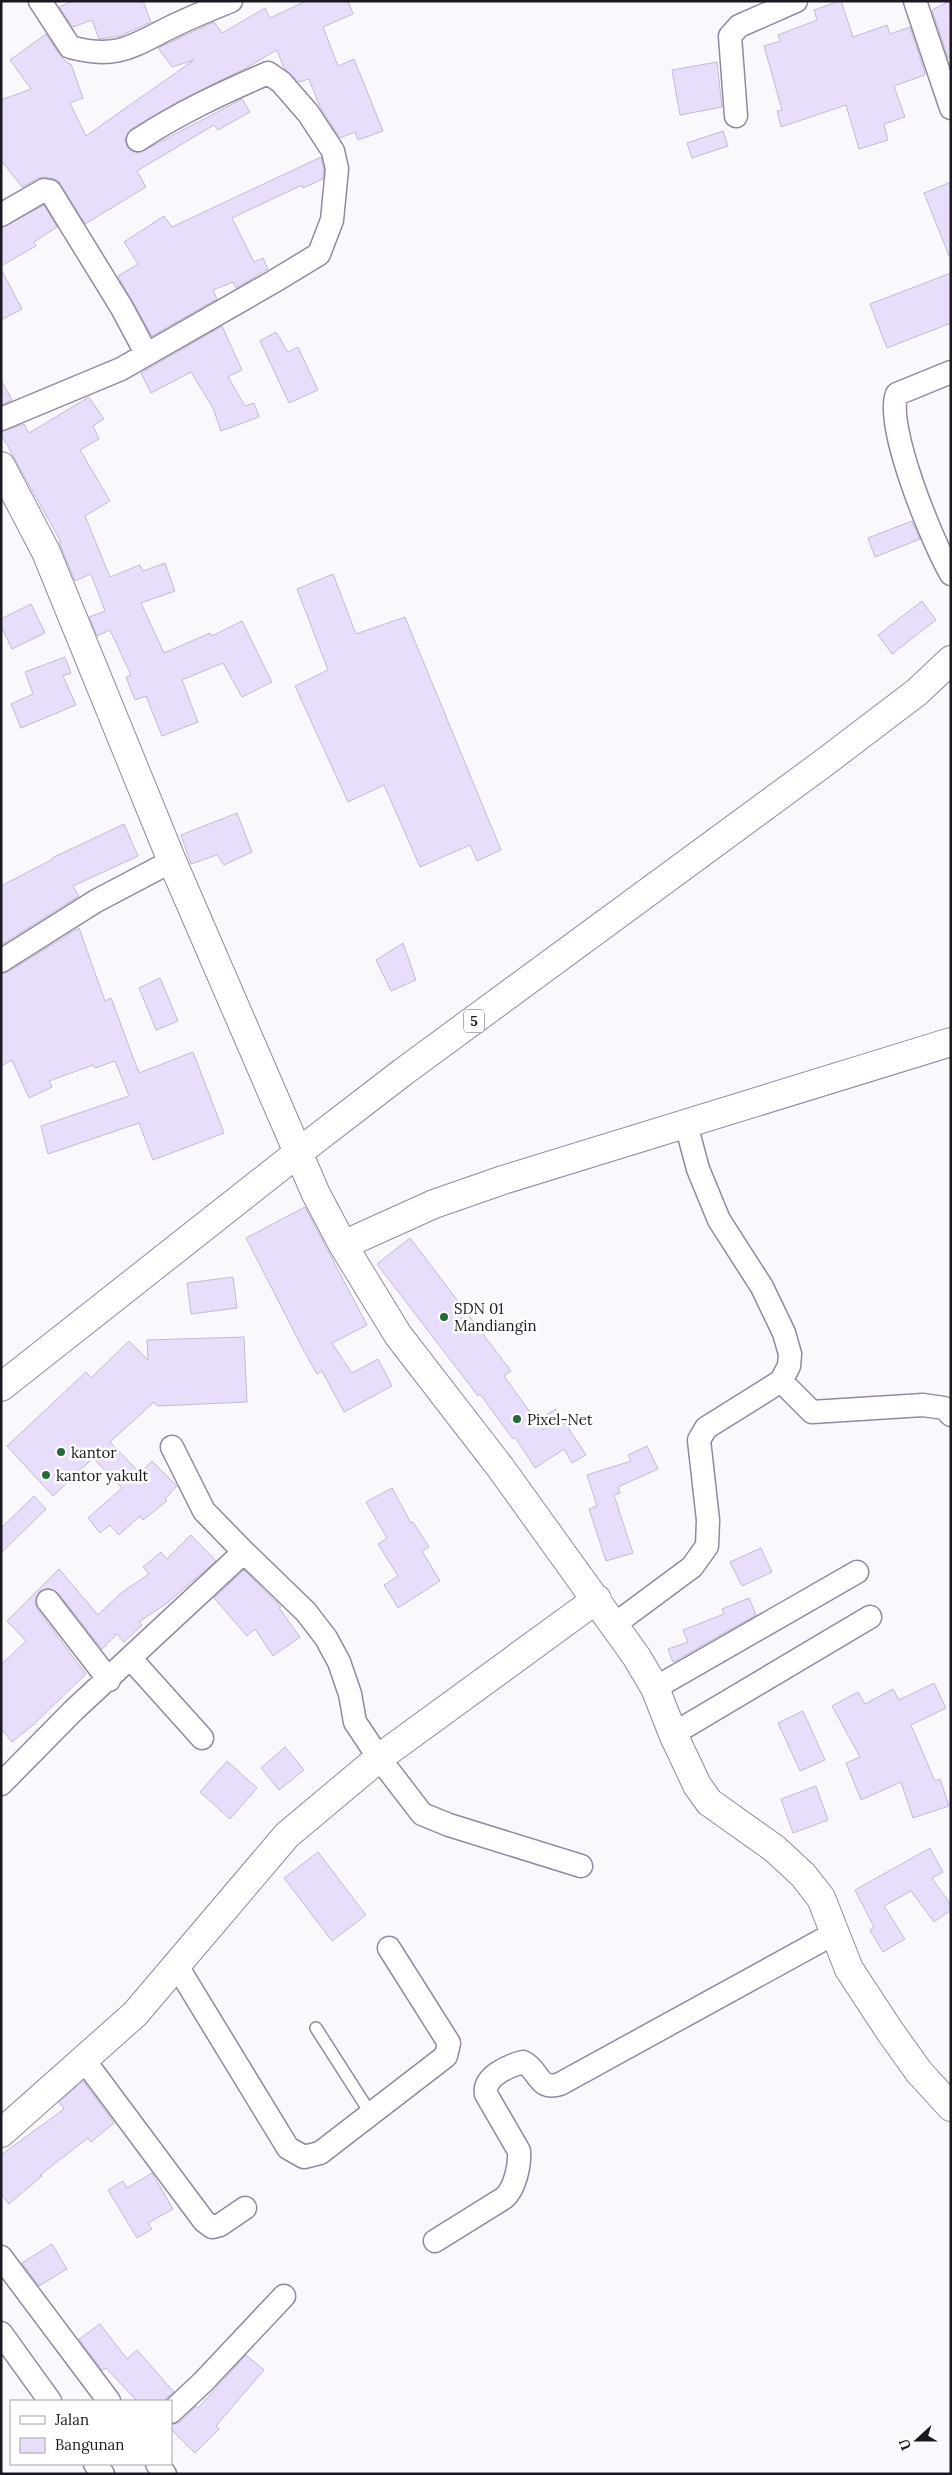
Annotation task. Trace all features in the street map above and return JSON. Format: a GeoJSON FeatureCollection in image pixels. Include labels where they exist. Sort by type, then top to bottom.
{"type":"FeatureCollection","features":[{"type":"Feature","properties":{"kind":"main road"},"geometry":{"type":"LineString","coordinates":[[1,466],[46,552],[172,860],[316,1194],[343,1245],[398,1335],[500,1467],[615,1624],[655,1688],[673,1734],[697,1785],[709,1802],[775,1849],[803,1875],[821,1898],[849,1969],[919,2072],[951,2107]]}},
{"type":"Feature","properties":{"kind":"main road","name":"5"},"geometry":{"type":"LineString","coordinates":[[1,1387],[411,1066],[821,765],[917,692],[951,660]]}},
{"type":"Feature","properties":{"kind":"main road"},"geometry":{"type":"LineString","coordinates":[[343,1245],[416,1211],[576,1156],[951,1042]]}},
{"type":"Feature","properties":{"kind":"main road"},"geometry":{"type":"LineString","coordinates":[[1,2133],[135,2014],[287,1835],[379,1758],[597,1599]]}},
{"type":"Feature","properties":{"kind":"street"},"geometry":{"type":"LineString","coordinates":[[40,1],[70,47],[94,53],[133,47],[172,26],[231,1]]}},
{"type":"Feature","properties":{"kind":"street"},"geometry":{"type":"LineString","coordinates":[[736,116],[730,36],[739,26],[796,1]]}},
{"type":"Feature","properties":{"kind":"street"},"geometry":{"type":"LineString","coordinates":[[916,1],[951,108]]}},
{"type":"Feature","properties":{"kind":"street"},"geometry":{"type":"LineString","coordinates":[[1,420],[121,369],[319,254],[332,220],[337,169],[333,151],[308,113],[281,82],[268,73],[171,118],[138,140]]}},
{"type":"Feature","properties":{"kind":"street"},"geometry":{"type":"LineString","coordinates":[[1,215],[44,190],[50,191],[122,308],[146,353]]}},
{"type":"Feature","properties":{"kind":"street"},"geometry":{"type":"LineString","coordinates":[[951,372],[897,394],[894,401],[894,419],[910,474],[938,552],[951,574]]}},
{"type":"Feature","properties":{"kind":"street"},"geometry":{"type":"LineString","coordinates":[[1,961],[96,901],[172,860]]}},
{"type":"Feature","properties":{"kind":"street"},"geometry":{"type":"LineString","coordinates":[[615,1624],[692,1567],[707,1546],[708,1520],[699,1440],[706,1428],[781,1381],[789,1366],[790,1354],[784,1333],[762,1286],[719,1220],[698,1169],[686,1124]]}},
{"type":"Feature","properties":{"kind":"street"},"geometry":{"type":"LineString","coordinates":[[781,1381],[812,1412],[923,1405],[944,1408],[951,1415]]}},
{"type":"Feature","properties":{"kind":"street"},"geometry":{"type":"LineString","coordinates":[[172,1447],[204,1510],[306,1612],[326,1638],[339,1662],[350,1694],[356,1722],[379,1758],[422,1814],[449,1825],[581,1866]]}},
{"type":"Feature","properties":{"kind":"street"},"geometry":{"type":"LineString","coordinates":[[1,1784],[60,1723],[109,1680],[244,1552]]}},
{"type":"Feature","properties":{"kind":"street"},"geometry":{"type":"LineString","coordinates":[[655,1688],[857,1572]]}},
{"type":"Feature","properties":{"kind":"street"},"geometry":{"type":"LineString","coordinates":[[48,1602],[109,1680]]}},
{"type":"Feature","properties":{"kind":"street"},"geometry":{"type":"LineString","coordinates":[[673,1734],[870,1616]]}},
{"type":"Feature","properties":{"kind":"street"},"geometry":{"type":"LineString","coordinates":[[131,1659],[202,1738]]}},
{"type":"Feature","properties":{"kind":"street"},"geometry":{"type":"LineString","coordinates":[[435,2241],[504,2198],[512,2188],[519,2151],[486,2094],[485,2088],[488,2080],[523,2062],[529,2065],[543,2084],[552,2086],[560,2084],[835,1932]]}},
{"type":"Feature","properties":{"kind":"street"},"geometry":{"type":"LineString","coordinates":[[177,1966],[288,2148],[304,2157],[320,2153],[446,2056],[449,2043],[389,1948]]}},
{"type":"Feature","properties":{"kind":"street"},"geometry":{"type":"LineString","coordinates":[[84,2060],[204,2221],[212,2227],[220,2225],[245,2208]]}},
{"type":"Feature","properties":{"kind":"street"},"geometry":{"type":"LineString","coordinates":[[1,2258],[108,2400]]}},
{"type":"Feature","properties":{"kind":"street"},"geometry":{"type":"LineString","coordinates":[[172,2411],[203,2382],[284,2296]]}},
{"type":"Feature","properties":{"kind":"street"},"geometry":{"type":"LineString","coordinates":[[1,2333],[49,2400]]}},
{"type":"Feature","properties":{"kind":"lane"},"geometry":{"type":"LineString","coordinates":[[316,2028],[372,2114]]}},
{"type":"Feature","properties":{"kind":"building"},"geometry":{"type":"Polygon","coordinates":[[[73,1],[143,1],[151,22],[120,36],[99,39],[92,20],[73,27],[59,7],[73,1]]]}},
{"type":"Feature","properties":{"kind":"building"},"geometry":{"type":"Polygon","coordinates":[[[306,1],[348,1],[353,14],[323,27],[338,66],[354,59],[383,131],[358,140],[355,132],[340,138],[320,107],[309,79],[299,82],[284,68],[277,50],[246,68],[179,101],[131,129],[125,140],[127,147],[139,153],[242,99],[250,112],[218,130],[214,125],[137,171],[146,187],[85,224],[58,180],[46,177],[38,178],[22,187],[1,160],[1,100],[31,89],[10,60],[46,34],[59,54],[71,64],[83,98],[70,103],[86,136],[194,60],[172,67],[158,48],[214,22],[222,33],[265,8],[270,18],[306,1]]]}},
{"type":"Feature","properties":{"kind":"building"},"geometry":{"type":"Polygon","coordinates":[[[841,1],[853,37],[887,25],[890,34],[910,27],[925,75],[894,86],[905,117],[884,124],[888,140],[859,149],[846,105],[781,127],[777,111],[782,110],[764,46],[780,41],[778,35],[817,20],[814,10],[841,1]]]}},
{"type":"Feature","properties":{"kind":"building"},"geometry":{"type":"Polygon","coordinates":[[[950,1],[951,57],[948,58],[932,10],[950,1]]]}},
{"type":"Feature","properties":{"kind":"building"},"geometry":{"type":"Polygon","coordinates":[[[717,62],[722,107],[680,115],[672,70],[717,62]]]}},
{"type":"Feature","properties":{"kind":"building"},"geometry":{"type":"Polygon","coordinates":[[[723,131],[728,146],[692,158],[687,143],[723,131]]]}},
{"type":"Feature","properties":{"kind":"building"},"geometry":{"type":"Polygon","coordinates":[[[321,157],[324,170],[323,179],[303,188],[302,185],[232,218],[254,262],[263,258],[268,269],[236,288],[233,282],[213,290],[217,299],[152,336],[118,276],[138,264],[124,242],[164,216],[172,227],[321,157]]]}},
{"type":"Feature","properties":{"kind":"building"},"geometry":{"type":"Polygon","coordinates":[[[951,182],[951,258],[950,258],[924,193],[951,182]]]}},
{"type":"Feature","properties":{"kind":"building"},"geometry":{"type":"Polygon","coordinates":[[[44,205],[57,227],[34,242],[36,246],[1,266],[1,228],[44,205]]]}},
{"type":"Feature","properties":{"kind":"building"},"geometry":{"type":"Polygon","coordinates":[[[1,269],[22,309],[1,320],[1,269]]]}},
{"type":"Feature","properties":{"kind":"building"},"geometry":{"type":"Polygon","coordinates":[[[951,273],[951,323],[887,348],[870,304],[951,273]]]}},
{"type":"Feature","properties":{"kind":"building"},"geometry":{"type":"Polygon","coordinates":[[[222,326],[242,370],[228,377],[245,406],[254,403],[259,417],[221,431],[213,408],[191,372],[151,393],[141,373],[222,326]]]}},
{"type":"Feature","properties":{"kind":"building"},"geometry":{"type":"Polygon","coordinates":[[[276,332],[288,352],[298,347],[318,390],[289,403],[260,341],[276,332]]]}},
{"type":"Feature","properties":{"kind":"building"},"geometry":{"type":"Polygon","coordinates":[[[1,380],[12,400],[1,405],[1,380]]]}},
{"type":"Feature","properties":{"kind":"building"},"geometry":{"type":"Polygon","coordinates":[[[89,397],[104,419],[93,426],[99,439],[80,450],[110,501],[85,516],[110,577],[140,565],[143,571],[165,563],[175,591],[141,603],[164,653],[210,633],[212,636],[242,621],[272,682],[242,697],[223,663],[182,680],[198,722],[162,736],[146,696],[135,700],[126,677],[131,675],[110,630],[97,636],[89,617],[105,611],[91,574],[75,581],[59,542],[61,542],[1,434],[1,432],[24,424],[29,433],[89,397]]]}},
{"type":"Feature","properties":{"kind":"building"},"geometry":{"type":"Polygon","coordinates":[[[912,521],[920,539],[875,557],[868,538],[912,521]]]}},
{"type":"Feature","properties":{"kind":"building"},"geometry":{"type":"Polygon","coordinates":[[[333,574],[356,634],[405,617],[501,850],[477,861],[470,845],[420,867],[384,785],[348,802],[295,686],[328,670],[297,589],[333,574]]]}},
{"type":"Feature","properties":{"kind":"building"},"geometry":{"type":"Polygon","coordinates":[[[922,601],[936,620],[892,654],[878,635],[922,601]]]}},
{"type":"Feature","properties":{"kind":"building"},"geometry":{"type":"Polygon","coordinates":[[[31,604],[45,633],[12,649],[1,626],[1,619],[31,604]]]}},
{"type":"Feature","properties":{"kind":"building"},"geometry":{"type":"Polygon","coordinates":[[[65,657],[71,673],[63,676],[76,705],[21,728],[11,704],[33,694],[25,672],[65,657]]]}},
{"type":"Feature","properties":{"kind":"building"},"geometry":{"type":"Polygon","coordinates":[[[237,813],[252,852],[224,865],[217,855],[191,864],[181,835],[237,813]]]}},
{"type":"Feature","properties":{"kind":"building"},"geometry":{"type":"Polygon","coordinates":[[[124,824],[138,856],[73,886],[79,896],[1,945],[1,886],[52,858],[124,824]]]}},
{"type":"Feature","properties":{"kind":"building"},"geometry":{"type":"Polygon","coordinates":[[[79,928],[105,1001],[111,998],[139,1073],[193,1052],[224,1133],[153,1160],[139,1123],[48,1154],[41,1126],[129,1096],[115,1061],[95,1068],[93,1065],[49,1081],[52,1087],[29,1098],[12,1060],[1,1066],[1,974],[8,972],[79,928]]]}},
{"type":"Feature","properties":{"kind":"building"},"geometry":{"type":"Polygon","coordinates":[[[403,943],[416,980],[391,991],[376,960],[403,943]]]}},
{"type":"Feature","properties":{"kind":"building"},"geometry":{"type":"Polygon","coordinates":[[[160,978],[178,1021],[156,1030],[139,988],[160,978]]]}},
{"type":"Feature","properties":{"kind":"building"},"geometry":{"type":"Polygon","coordinates":[[[305,1207],[367,1325],[332,1343],[352,1373],[378,1359],[392,1386],[344,1412],[322,1371],[317,1374],[304,1351],[246,1238],[305,1207]]]}},
{"type":"Feature","properties":{"kind":"building","name":"SDN 01 Mandiangin"},"geometry":{"type":"Polygon","coordinates":[[[410,1238],[511,1371],[504,1376],[543,1430],[550,1425],[544,1416],[556,1409],[586,1455],[572,1463],[564,1449],[535,1468],[515,1437],[513,1439],[480,1394],[478,1396],[377,1264],[410,1238]]]}},
{"type":"Feature","properties":{"kind":"building"},"geometry":{"type":"Polygon","coordinates":[[[233,1277],[237,1308],[191,1314],[187,1283],[233,1277]]]}},
{"type":"Feature","properties":{"kind":"building"},"geometry":{"type":"Polygon","coordinates":[[[244,1337],[247,1402],[157,1406],[154,1402],[110,1442],[140,1473],[152,1461],[177,1486],[165,1499],[167,1501],[143,1520],[140,1516],[119,1535],[110,1525],[100,1533],[88,1518],[122,1488],[93,1458],[53,1496],[7,1446],[86,1372],[91,1378],[129,1341],[148,1360],[147,1340],[244,1337]]]}},
{"type":"Feature","properties":{"kind":"building"},"geometry":{"type":"Polygon","coordinates":[[[647,1446],[658,1469],[618,1487],[620,1493],[614,1495],[633,1553],[606,1561],[589,1509],[597,1506],[587,1475],[631,1461],[628,1455],[647,1446]]]}},
{"type":"Feature","properties":{"kind":"building"},"geometry":{"type":"Polygon","coordinates":[[[392,1488],[411,1523],[413,1522],[429,1547],[422,1551],[440,1581],[398,1608],[384,1585],[398,1576],[378,1544],[387,1538],[366,1502],[392,1488]]]}},
{"type":"Feature","properties":{"kind":"building"},"geometry":{"type":"Polygon","coordinates":[[[34,1496],[46,1509],[1,1553],[1,1528],[34,1496]]]}},
{"type":"Feature","properties":{"kind":"building"},"geometry":{"type":"Polygon","coordinates":[[[191,1535],[216,1561],[167,1603],[139,1622],[142,1625],[124,1642],[117,1634],[102,1649],[58,1593],[47,1588],[40,1591],[35,1602],[37,1609],[86,1674],[33,1725],[12,1742],[1,1728],[1,1665],[26,1641],[7,1621],[59,1569],[98,1615],[121,1593],[149,1574],[143,1567],[161,1552],[167,1559],[191,1535]]]}},
{"type":"Feature","properties":{"kind":"building"},"geometry":{"type":"Polygon","coordinates":[[[761,1548],[772,1572],[742,1586],[730,1562],[761,1548]]]}},
{"type":"Feature","properties":{"kind":"building"},"geometry":{"type":"Polygon","coordinates":[[[244,1570],[281,1607],[279,1608],[300,1637],[273,1656],[255,1629],[247,1636],[214,1598],[244,1570]]]}},
{"type":"Feature","properties":{"kind":"building"},"geometry":{"type":"Polygon","coordinates":[[[749,1598],[756,1615],[673,1662],[668,1649],[688,1642],[683,1630],[724,1614],[722,1609],[749,1598]]]}},
{"type":"Feature","properties":{"kind":"building"},"geometry":{"type":"Polygon","coordinates":[[[934,1683],[946,1708],[911,1725],[935,1781],[940,1779],[949,1806],[913,1818],[901,1782],[861,1800],[846,1763],[860,1757],[832,1706],[858,1692],[865,1704],[893,1689],[899,1700],[934,1683]]]}},
{"type":"Feature","properties":{"kind":"building"},"geometry":{"type":"Polygon","coordinates":[[[803,1711],[825,1760],[800,1771],[778,1723],[803,1711]]]}},
{"type":"Feature","properties":{"kind":"building"},"geometry":{"type":"Polygon","coordinates":[[[285,1747],[304,1770],[279,1790],[261,1768],[285,1747]]]}},
{"type":"Feature","properties":{"kind":"building"},"geometry":{"type":"Polygon","coordinates":[[[227,1761],[257,1788],[230,1819],[200,1792],[227,1761]]]}},
{"type":"Feature","properties":{"kind":"building"},"geometry":{"type":"Polygon","coordinates":[[[816,1786],[828,1820],[793,1833],[781,1799],[816,1786]]]}},
{"type":"Feature","properties":{"kind":"building"},"geometry":{"type":"Polygon","coordinates":[[[930,1848],[943,1872],[932,1878],[951,1905],[951,1910],[934,1922],[911,1891],[884,1906],[905,1939],[883,1952],[870,1930],[874,1927],[855,1890],[930,1848]]]}},
{"type":"Feature","properties":{"kind":"building"},"geometry":{"type":"Polygon","coordinates":[[[318,1852],[366,1915],[332,1941],[284,1878],[318,1852]]]}},
{"type":"Feature","properties":{"kind":"building"},"geometry":{"type":"Polygon","coordinates":[[[83,2081],[114,2123],[91,2142],[88,2138],[40,2175],[42,2176],[9,2204],[1,2194],[1,2155],[64,2109],[59,2102],[83,2081]]]}},
{"type":"Feature","properties":{"kind":"building"},"geometry":{"type":"Polygon","coordinates":[[[152,2173],[173,2209],[148,2223],[152,2229],[137,2238],[108,2190],[123,2181],[127,2188],[152,2173]]]}},
{"type":"Feature","properties":{"kind":"building"},"geometry":{"type":"Polygon","coordinates":[[[52,2244],[67,2269],[39,2286],[22,2263],[52,2244]]]}},
{"type":"Feature","properties":{"kind":"building"},"geometry":{"type":"Polygon","coordinates":[[[100,2324],[127,2359],[137,2350],[174,2392],[164,2400],[136,2400],[106,2368],[102,2370],[79,2339],[100,2324]]]}},
{"type":"Feature","properties":{"kind":"building"},"geometry":{"type":"Polygon","coordinates":[[[246,2355],[264,2370],[216,2426],[219,2429],[195,2453],[172,2430],[172,2425],[180,2422],[196,2406],[198,2408],[246,2355]]]}},
{"type":"Feature","properties":{"kind":"place","name":"SDN 01 Mandiangin"},"geometry":{"type":"Point","coordinates":[444,1317]}},
{"type":"Feature","properties":{"kind":"place","name":"Pixel-Net"},"geometry":{"type":"Point","coordinates":[517,1419]}},
{"type":"Feature","properties":{"kind":"place","name":"kantor"},"geometry":{"type":"Point","coordinates":[61,1452]}},
{"type":"Feature","properties":{"kind":"place","name":"kantor yakult"},"geometry":{"type":"Point","coordinates":[46,1475]}}]}
